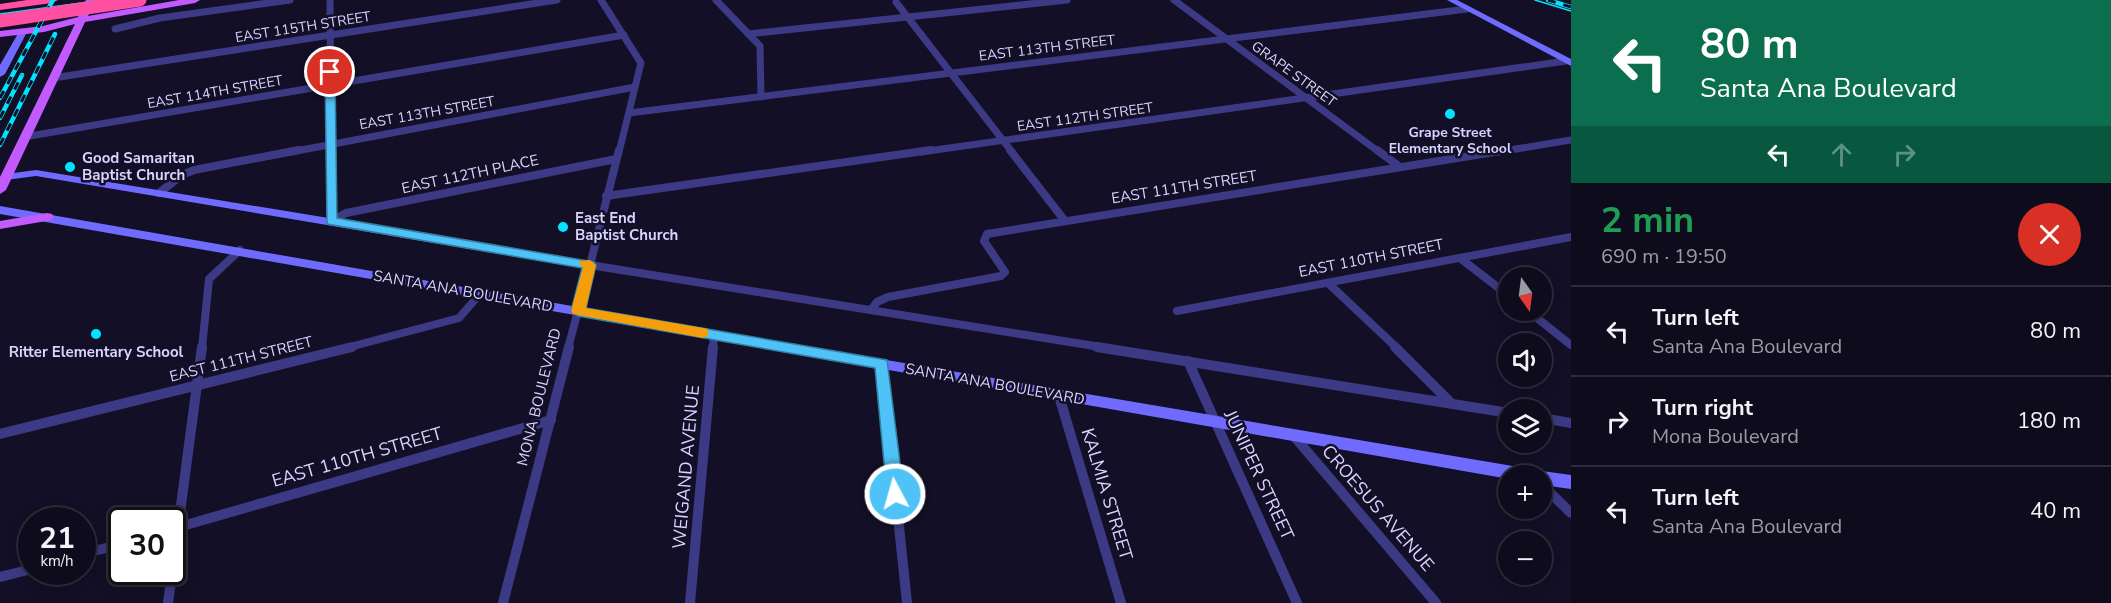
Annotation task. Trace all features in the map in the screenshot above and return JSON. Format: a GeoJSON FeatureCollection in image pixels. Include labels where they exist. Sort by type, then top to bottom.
{"type":"FeatureCollection","features":[{"type":"Feature","properties":{"kind":"highway"},"geometry":{"type":"LineString","coordinates":[[0,7],[52,0]]}},
{"type":"Feature","properties":{"kind":"highway"},"geometry":{"type":"LineString","coordinates":[[0,21],[140,0]]}},
{"type":"Feature","properties":{"kind":"main road"},"geometry":{"type":"LineString","coordinates":[[0,190],[3,179],[91,0]]}},
{"type":"Feature","properties":{"kind":"main road"},"geometry":{"type":"LineString","coordinates":[[0,32],[23,32],[195,0]]}},
{"type":"Feature","properties":{"kind":"main road"},"geometry":{"type":"LineString","coordinates":[[0,32],[48,21],[62,23]]}},
{"type":"Feature","properties":{"kind":"main road"},"geometry":{"type":"LineString","coordinates":[[0,225],[47,218]]}},
{"type":"Feature","properties":{"kind":"street"},"geometry":{"type":"LineString","coordinates":[[115,28],[160,18],[290,0]]}},
{"type":"Feature","properties":{"kind":"street"},"geometry":{"type":"LineString","coordinates":[[330,0],[331,221]]}},
{"type":"Feature","properties":{"kind":"street","name":"EAST 115TH STREET"},"geometry":{"type":"LineString","coordinates":[[53,78],[557,0]]}},
{"type":"Feature","properties":{"kind":"street","name":"MONA BOULEVARD"},"geometry":{"type":"LineString","coordinates":[[503,603],[641,61],[601,0]]}},
{"type":"Feature","properties":{"kind":"street"},"geometry":{"type":"LineString","coordinates":[[716,0],[760,46],[761,97]]}},
{"type":"Feature","properties":{"kind":"street"},"geometry":{"type":"LineString","coordinates":[[748,34],[1067,0]]}},
{"type":"Feature","properties":{"kind":"street","name":"GRAPE STREET"},"geometry":{"type":"LineString","coordinates":[[1174,0],[1400,167]]}},
{"type":"Feature","properties":{"kind":"street"},"geometry":{"type":"LineString","coordinates":[[1451,0],[1569,62]]}},
{"type":"Feature","properties":{"kind":"street"},"geometry":{"type":"LineString","coordinates":[[896,2],[1065,221]]}},
{"type":"Feature","properties":{"kind":"street","name":"EAST 113TH STREET"},"geometry":{"type":"LineString","coordinates":[[629,113],[1467,9]]}},
{"type":"Feature","properties":{"kind":"street"},"geometry":{"type":"LineString","coordinates":[[0,74],[23,32]]}},
{"type":"Feature","properties":{"kind":"street","name":"EAST 114TH STREET"},"geometry":{"type":"LineString","coordinates":[[24,137],[624,35]]}},
{"type":"Feature","properties":{"kind":"street","name":"EAST 112TH STREET"},"geometry":{"type":"LineString","coordinates":[[606,196],[1569,62]]}},
{"type":"Feature","properties":{"kind":"street","name":"EAST 113TH STREET"},"geometry":{"type":"LineString","coordinates":[[159,193],[182,175],[194,170],[635,87]]}},
{"type":"Feature","properties":{"kind":"street","name":"EAST 111TH STREET"},"geometry":{"type":"LineString","coordinates":[[871,310],[877,302],[888,297],[1001,276],[1005,272],[984,237],[996,232],[1571,140]]}},
{"type":"Feature","properties":{"kind":"street","name":"EAST 112TH PLACE"},"geometry":{"type":"LineString","coordinates":[[331,221],[342,214],[616,159]]}},
{"type":"Feature","properties":{"kind":"street"},"geometry":{"type":"LineString","coordinates":[[3,179],[36,173],[1498,411]]}},
{"type":"Feature","properties":{"kind":"street","name":"SANTA ANA BOULEVARD"},"geometry":{"type":"LineString","coordinates":[[0,210],[240,250],[479,295],[714,334],[1059,396],[1498,470]]}},
{"type":"Feature","properties":{"kind":"street","name":"EAST 110TH STREET"},"geometry":{"type":"LineString","coordinates":[[1177,311],[1571,237]]}},
{"type":"Feature","properties":{"kind":"street"},"geometry":{"type":"LineString","coordinates":[[179,507],[198,386],[209,279],[240,250]]}},
{"type":"Feature","properties":{"kind":"street"},"geometry":{"type":"LineString","coordinates":[[1460,258],[1498,287]]}},
{"type":"Feature","properties":{"kind":"street"},"geometry":{"type":"LineString","coordinates":[[1328,282],[1447,396],[1452,404]]}},
{"type":"Feature","properties":{"kind":"street","name":"EAST 111TH STREET"},"geometry":{"type":"LineString","coordinates":[[0,434],[440,324],[459,318],[479,295]]}},
{"type":"Feature","properties":{"kind":"street"},"geometry":{"type":"LineString","coordinates":[[1541,321],[1571,345]]}},
{"type":"Feature","properties":{"kind":"street","name":"WEIGAND AVENUE"},"geometry":{"type":"LineString","coordinates":[[690,603],[714,334]]}},
{"type":"Feature","properties":{"kind":"street","name":"JUNIPER STREET"},"geometry":{"type":"LineString","coordinates":[[1188,361],[1297,603]]}},
{"type":"Feature","properties":{"kind":"street"},"geometry":{"type":"LineString","coordinates":[[882,364],[907,603]]}},
{"type":"Feature","properties":{"kind":"street","name":"KALMIA STREET"},"geometry":{"type":"LineString","coordinates":[[1059,396],[1121,603]]}},
{"type":"Feature","properties":{"kind":"street","name":"EAST 110TH STREET"},"geometry":{"type":"LineString","coordinates":[[186,526],[550,420]]}},
{"type":"Feature","properties":{"kind":"street"},"geometry":{"type":"LineString","coordinates":[[1552,420],[1571,423]]}},
{"type":"Feature","properties":{"kind":"street","name":"CROESUS AVENUE"},"geometry":{"type":"LineString","coordinates":[[1293,435],[1436,603]]}},
{"type":"Feature","properties":{"kind":"street"},"geometry":{"type":"LineString","coordinates":[[1552,479],[1571,482]]}},
{"type":"Feature","properties":{"kind":"street"},"geometry":{"type":"LineString","coordinates":[[1552,495],[1571,513]]}},
{"type":"Feature","properties":{"kind":"street"},"geometry":{"type":"LineString","coordinates":[[0,578],[18,573]]}},
{"type":"Feature","properties":{"kind":"street"},"geometry":{"type":"LineString","coordinates":[[168,603],[170,585]]}},
{"type":"Feature","properties":{"kind":"tram line"},"geometry":{"type":"LineString","coordinates":[[0,14],[103,0]]}},
{"type":"Feature","properties":{"kind":"tram line"},"geometry":{"type":"LineString","coordinates":[[1535,0],[1571,11]]}},
{"type":"Feature","properties":{"kind":"railway"},"geometry":{"type":"LineString","coordinates":[[0,98],[53,0]]}},
{"type":"Feature","properties":{"kind":"railway"},"geometry":{"type":"LineString","coordinates":[[1548,0],[1571,7]]}},
{"type":"Feature","properties":{"kind":"railway"},"geometry":{"type":"LineString","coordinates":[[0,145],[55,34]]}},
{"type":"Feature","properties":{"kind":"railway"},"geometry":{"type":"LineString","coordinates":[[0,118],[22,75]]}},
{"type":"Feature","properties":{"kind":"slow traffic"},"geometry":{"type":"LineString","coordinates":[[585,264],[590,265],[578,311],[703,333]]}},
{"type":"Feature","properties":{"kind":"place","name":"Grape Street Elementary School"},"geometry":{"type":"Point","coordinates":[1450,114]}},
{"type":"Feature","properties":{"kind":"place","name":"Good Samaritan Baptist Church"},"geometry":{"type":"Point","coordinates":[70,167]}},
{"type":"Feature","properties":{"kind":"place","name":"East End Baptist Church"},"geometry":{"type":"Point","coordinates":[563,227]}},
{"type":"Feature","properties":{"kind":"place","name":"Ritter Elementary School"},"geometry":{"type":"Point","coordinates":[96,334]}},
{"type":"Feature","properties":{"kind":"route"},"geometry":{"type":"LineString","coordinates":[[330,72],[333,212],[331,221],[590,265],[578,311],[882,364],[895,494]]}}]}
